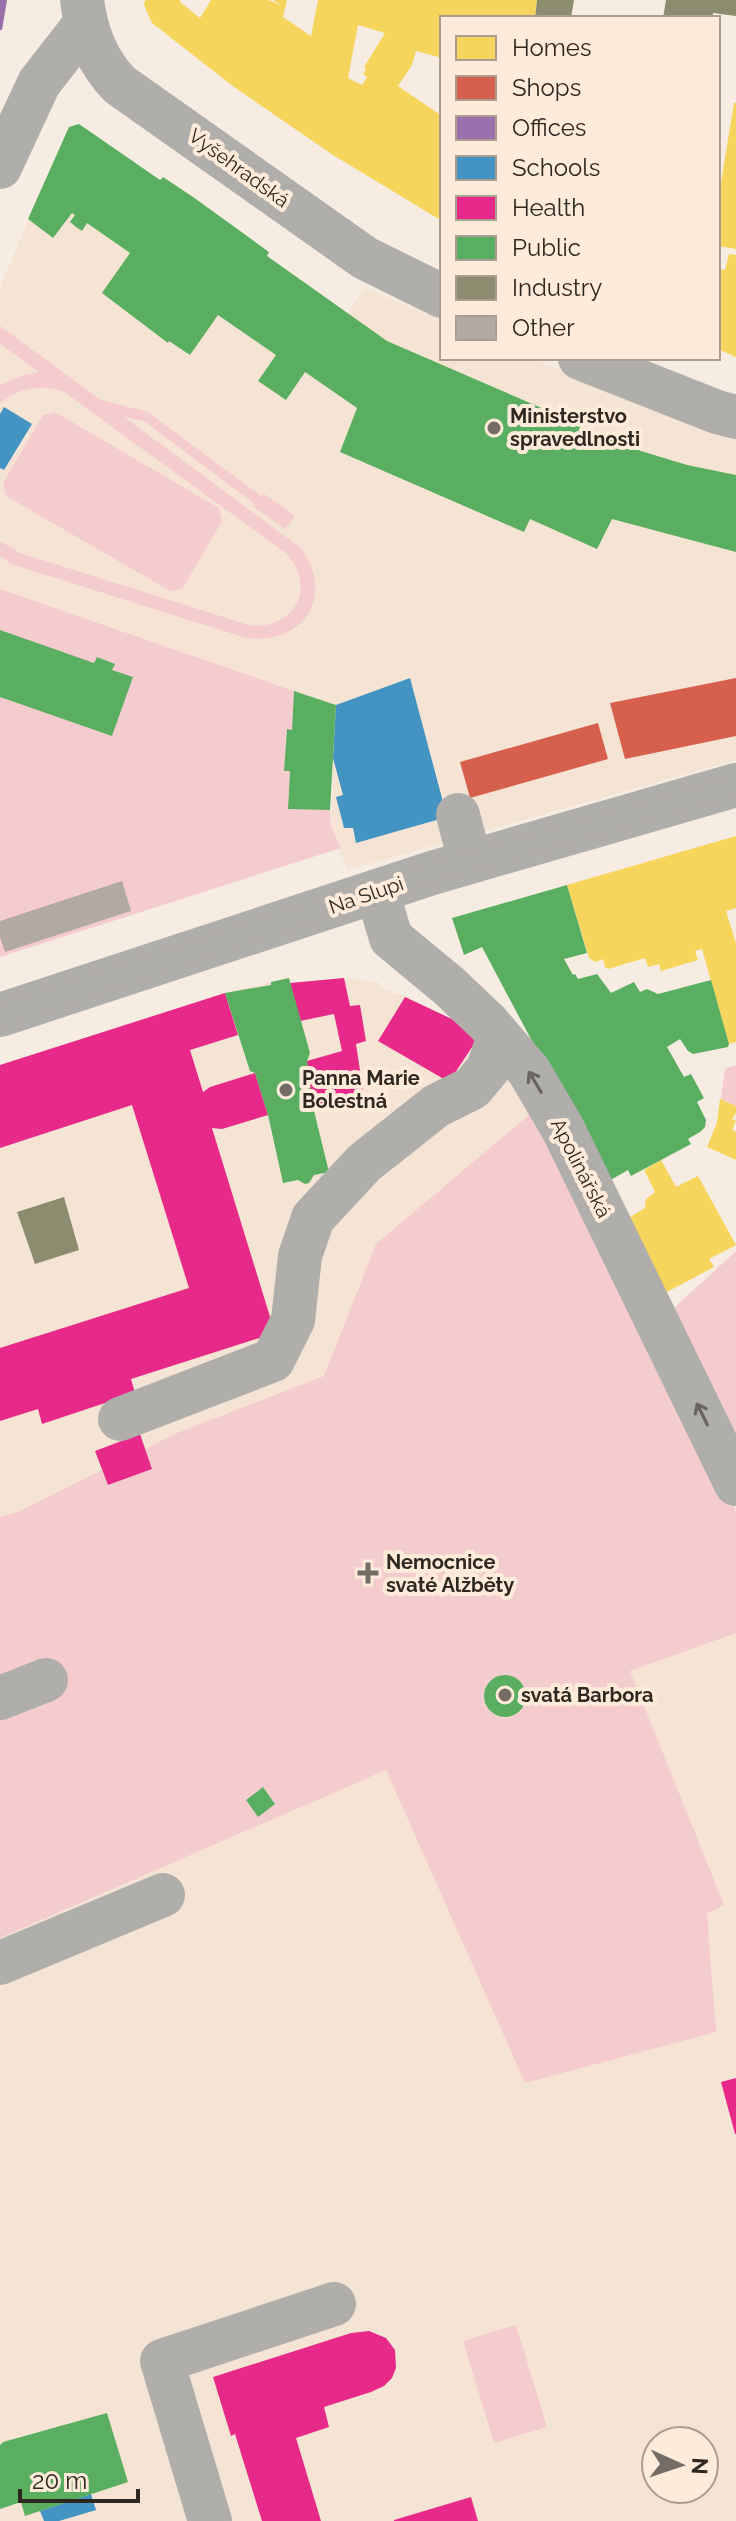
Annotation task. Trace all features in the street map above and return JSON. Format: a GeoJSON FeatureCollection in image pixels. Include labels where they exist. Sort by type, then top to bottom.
{"type":"FeatureCollection","features":[{"type":"Feature","properties":{"kind":"street"},"geometry":{"type":"LineString","coordinates":[[0,167],[39,83],[84,12]]}},
{"type":"Feature","properties":{"kind":"street","name":"Vyšehradská"},"geometry":{"type":"LineString","coordinates":[[84,12],[108,73],[120,85],[154,106],[365,258],[440,295]]}},
{"type":"Feature","properties":{"kind":"street"},"geometry":{"type":"LineString","coordinates":[[585,360],[736,417]]}},
{"type":"Feature","properties":{"kind":"street","name":"Na Slupi"},"geometry":{"type":"LineString","coordinates":[[0,1015],[470,861],[736,785]]}},
{"type":"Feature","properties":{"kind":"street"},"geometry":{"type":"LineString","coordinates":[[458,815],[470,861]]}},
{"type":"Feature","properties":{"kind":"street","name":"Apolinářská"},"geometry":{"type":"LineString","coordinates":[[377,891],[391,938],[449,986],[529,1071],[563,1129],[736,1484]]}},
{"type":"Feature","properties":{"kind":"street"},"geometry":{"type":"LineString","coordinates":[[120,1419],[273,1360],[293,1320],[300,1256],[313,1218],[364,1163],[436,1106],[472,1088],[488,1069],[499,1036]]}},
{"type":"Feature","properties":{"kind":"street"},"geometry":{"type":"LineString","coordinates":[[0,1698],[46,1680]]}},
{"type":"Feature","properties":{"kind":"street"},"geometry":{"type":"LineString","coordinates":[[0,1963],[163,1895]]}},
{"type":"Feature","properties":{"kind":"street"},"geometry":{"type":"LineString","coordinates":[[210,2521],[162,2361],[334,2304]]}},
{"type":"Feature","properties":{"kind":"shaded area"},"geometry":{"type":"Polygon","coordinates":[[[69,127],[160,180],[163,177],[193,197],[269,252],[267,256],[347,313],[365,288],[440,319],[440,360],[537,360],[682,421],[736,436],[736,760],[347,870],[331,827],[335,705],[0,589],[0,287],[69,127]]]}},
{"type":"Feature","properties":{"kind":"shaded area"},"geometry":{"type":"Polygon","coordinates":[[[0,326],[101,400],[148,412],[261,496],[264,494],[295,516],[285,529],[144,421],[124,417],[301,548],[312,568],[315,582],[315,597],[303,620],[283,634],[270,638],[243,637],[11,564],[0,556],[0,541],[20,553],[252,626],[267,625],[290,613],[300,592],[296,567],[287,554],[64,392],[30,388],[0,403],[0,385],[39,372],[0,344],[0,326]]]}},
{"type":"Feature","properties":{"kind":"shaded area"},"geometry":{"type":"Polygon","coordinates":[[[55,412],[219,508],[222,521],[183,588],[170,591],[6,496],[3,483],[43,415],[55,412]]]}},
{"type":"Feature","properties":{"kind":"shaded area"},"geometry":{"type":"Polygon","coordinates":[[[0,589],[294,691],[292,730],[287,730],[284,770],[290,771],[288,808],[330,810],[331,827],[341,848],[0,957],[0,589]]]}},
{"type":"Feature","properties":{"kind":"shaded area"},"geometry":{"type":"Polygon","coordinates":[[[289,978],[290,983],[344,978],[379,982],[379,987],[454,1020],[510,1061],[736,1512],[736,2078],[721,2083],[736,2137],[736,2521],[0,2521],[0,1065],[225,993],[289,978]]]}},
{"type":"Feature","properties":{"kind":"shaded area"},"geometry":{"type":"Polygon","coordinates":[[[736,1065],[736,1106],[721,1099],[725,1069],[736,1065]]]}},
{"type":"Feature","properties":{"kind":"shaded area","name":"Nemocnice svaté Alžběty"},"geometry":{"type":"Polygon","coordinates":[[[536,1109],[730,1496],[736,1512],[736,1633],[630,1671],[724,1905],[707,1914],[716,2032],[525,2083],[386,1770],[0,1938],[0,1517],[16,1513],[102,1470],[108,1485],[152,1469],[145,1449],[177,1433],[324,1376],[376,1244],[536,1109]],[[503,1675],[489,1685],[484,1699],[489,1710],[499,1717],[509,1717],[517,1713],[526,1696],[524,1687],[517,1679],[503,1675]],[[263,1788],[246,1800],[258,1817],[275,1803],[263,1788]]]}},
{"type":"Feature","properties":{"kind":"shaded area"},"geometry":{"type":"Polygon","coordinates":[[[736,1251],[736,1440],[674,1308],[736,1251]]]}},
{"type":"Feature","properties":{"kind":"shaded area"},"geometry":{"type":"Polygon","coordinates":[[[516,2325],[547,2427],[494,2443],[463,2341],[516,2325]]]}},
{"type":"Feature","properties":{"kind":"building: Homes"},"geometry":{"type":"Polygon","coordinates":[[[145,0],[180,0],[200,18],[211,0],[268,0],[281,5],[273,0],[287,0],[283,17],[311,36],[318,0],[537,0],[535,16],[440,16],[440,57],[416,51],[412,65],[398,86],[440,115],[440,220],[333,155],[234,87],[152,23],[144,5],[145,0]],[[358,25],[348,78],[362,85],[367,77],[363,74],[364,67],[385,33],[358,25]]]}},
{"type":"Feature","properties":{"kind":"building: Homes"},"geometry":{"type":"Polygon","coordinates":[[[736,103],[736,249],[720,246],[720,189],[736,103]]]}},
{"type":"Feature","properties":{"kind":"building: Homes"},"geometry":{"type":"Polygon","coordinates":[[[729,254],[736,255],[736,357],[720,350],[720,269],[725,270],[729,254]]]}},
{"type":"Feature","properties":{"kind":"building: Homes"},"geometry":{"type":"Polygon","coordinates":[[[736,836],[736,908],[726,911],[736,943],[736,1042],[729,1044],[702,949],[695,951],[698,960],[661,971],[659,964],[648,967],[645,958],[608,969],[603,959],[595,962],[589,958],[567,885],[736,836]]]}},
{"type":"Feature","properties":{"kind":"building: Homes"},"geometry":{"type":"Polygon","coordinates":[[[720,1099],[736,1106],[732,1119],[736,1121],[732,1130],[736,1132],[736,1160],[707,1147],[717,1123],[720,1099]]]}},
{"type":"Feature","properties":{"kind":"building: Homes"},"geometry":{"type":"Polygon","coordinates":[[[661,1160],[676,1187],[698,1176],[736,1245],[709,1259],[714,1267],[665,1293],[627,1219],[645,1208],[646,1199],[655,1192],[644,1170],[661,1160]]]}},
{"type":"Feature","properties":{"kind":"building: Shops"},"geometry":{"type":"Polygon","coordinates":[[[736,678],[736,736],[625,759],[610,703],[736,678]]]}},
{"type":"Feature","properties":{"kind":"building: Shops"},"geometry":{"type":"Polygon","coordinates":[[[598,723],[608,759],[470,798],[460,762],[598,723]]]}},
{"type":"Feature","properties":{"kind":"building: Offices"},"geometry":{"type":"Polygon","coordinates":[[[0,0],[7,0],[2,30],[0,30],[0,0]]]}},
{"type":"Feature","properties":{"kind":"building: Schools"},"geometry":{"type":"Polygon","coordinates":[[[4,407],[32,424],[4,470],[0,468],[0,414],[4,407]]]}},
{"type":"Feature","properties":{"kind":"building: Schools"},"geometry":{"type":"Polygon","coordinates":[[[410,678],[447,817],[356,843],[353,828],[344,828],[336,797],[343,795],[333,758],[336,705],[410,678]]]}},
{"type":"Feature","properties":{"kind":"building: Schools"},"geometry":{"type":"Polygon","coordinates":[[[91,2494],[96,2510],[59,2521],[44,2521],[40,2511],[91,2494]]]}},
{"type":"Feature","properties":{"kind":"building: Health"},"geometry":{"type":"Polygon","coordinates":[[[344,978],[350,1006],[360,1005],[366,1041],[356,1044],[364,1097],[313,1107],[307,1061],[342,1051],[334,1014],[300,1021],[290,983],[344,978]]]}},
{"type":"Feature","properties":{"kind":"building: Health"},"geometry":{"type":"Polygon","coordinates":[[[225,993],[238,1035],[190,1050],[203,1092],[255,1073],[268,1115],[222,1129],[212,1128],[275,1333],[131,1379],[135,1393],[42,1424],[38,1409],[0,1421],[0,1348],[189,1288],[132,1105],[0,1148],[0,1065],[225,993]]]}},
{"type":"Feature","properties":{"kind":"building: Health"},"geometry":{"type":"Polygon","coordinates":[[[405,997],[454,1020],[478,1038],[449,1082],[378,1041],[405,997]]]}},
{"type":"Feature","properties":{"kind":"building: Health"},"geometry":{"type":"Polygon","coordinates":[[[140,1434],[152,1469],[108,1485],[95,1451],[140,1434]]]}},
{"type":"Feature","properties":{"kind":"building: Health"},"geometry":{"type":"Polygon","coordinates":[[[736,2078],[736,2134],[735,2134],[721,2082],[736,2078]]]}},
{"type":"Feature","properties":{"kind":"building: Health"},"geometry":{"type":"Polygon","coordinates":[[[369,2331],[386,2338],[395,2350],[396,2368],[392,2378],[371,2392],[324,2407],[329,2427],[296,2438],[321,2521],[262,2521],[235,2434],[231,2436],[213,2377],[351,2333],[369,2331]]]}},
{"type":"Feature","properties":{"kind":"building: Health"},"geometry":{"type":"Polygon","coordinates":[[[471,2497],[478,2521],[394,2521],[394,2520],[471,2497]]]}},
{"type":"Feature","properties":{"kind":"building: Public"},"geometry":{"type":"Polygon","coordinates":[[[79,124],[160,180],[163,177],[193,197],[269,252],[267,256],[387,341],[641,451],[736,475],[736,552],[612,519],[597,549],[530,519],[524,532],[340,452],[357,408],[305,372],[286,400],[258,381],[276,355],[218,315],[190,355],[168,343],[102,293],[130,253],[87,223],[82,231],[76,227],[70,222],[75,215],[72,213],[53,238],[28,219],[69,127],[79,124]]]}},
{"type":"Feature","properties":{"kind":"building: Public"},"geometry":{"type":"Polygon","coordinates":[[[0,630],[94,663],[97,657],[115,664],[112,670],[133,677],[112,736],[0,697],[0,630]]]}},
{"type":"Feature","properties":{"kind":"building: Public"},"geometry":{"type":"Polygon","coordinates":[[[294,691],[336,705],[330,810],[288,809],[290,771],[284,771],[287,729],[292,730],[294,691]]]}},
{"type":"Feature","properties":{"kind":"building: Public"},"geometry":{"type":"Polygon","coordinates":[[[567,885],[587,953],[564,959],[573,975],[578,979],[597,974],[611,993],[634,982],[640,992],[647,989],[658,994],[711,980],[729,1044],[728,1047],[693,1054],[680,1039],[667,1047],[684,1077],[691,1074],[704,1098],[697,1102],[706,1120],[705,1127],[688,1139],[691,1144],[631,1176],[628,1170],[607,1182],[482,947],[464,955],[452,918],[567,885]]]}},
{"type":"Feature","properties":{"kind":"building: Public","name":"Panna Marie Bolestná"},"geometry":{"type":"Polygon","coordinates":[[[289,978],[310,1053],[307,1061],[313,1107],[329,1172],[314,1175],[305,1184],[298,1180],[283,1183],[268,1115],[225,993],[271,985],[271,982],[289,978]]]}},
{"type":"Feature","properties":{"kind":"building: Public","name":"svatá Barbora"},"geometry":{"type":"Polygon","coordinates":[[[505,1675],[520,1681],[526,1696],[520,1711],[505,1717],[490,1711],[484,1696],[490,1681],[505,1675]]]}},
{"type":"Feature","properties":{"kind":"building: Public"},"geometry":{"type":"Polygon","coordinates":[[[263,1787],[275,1804],[258,1817],[246,1800],[263,1787]]]}},
{"type":"Feature","properties":{"kind":"building: Public"},"geometry":{"type":"Polygon","coordinates":[[[107,2413],[128,2482],[25,2516],[21,2502],[0,2509],[0,2445],[3,2442],[107,2413]]]}},
{"type":"Feature","properties":{"kind":"building: Industry"},"geometry":{"type":"Polygon","coordinates":[[[537,0],[574,0],[571,16],[535,16],[537,0]]]}},
{"type":"Feature","properties":{"kind":"building: Industry"},"geometry":{"type":"Polygon","coordinates":[[[666,0],[736,0],[736,16],[713,13],[713,16],[663,16],[666,0]]]}},
{"type":"Feature","properties":{"kind":"building: Industry"},"geometry":{"type":"Polygon","coordinates":[[[64,1197],[79,1250],[35,1264],[17,1212],[64,1197]]]}},
{"type":"Feature","properties":{"kind":"building: Other"},"geometry":{"type":"Polygon","coordinates":[[[122,881],[131,911],[5,952],[0,937],[0,921],[122,881]]]}},
{"type":"Feature","properties":{"kind":"tram line"},"geometry":{"type":"LineString","coordinates":[[0,1003],[431,863],[736,775]]}},
{"type":"Feature","properties":{"kind":"tram line"},"geometry":{"type":"LineString","coordinates":[[0,1027],[436,881],[736,796]]}},
{"type":"Feature","properties":{"kind":"place","name":"Ministerstvo spravedlnosti"},"geometry":{"type":"Point","coordinates":[494,428]}},
{"type":"Feature","properties":{"kind":"place","name":"Panna Marie Bolestná"},"geometry":{"type":"Point","coordinates":[286,1090]}},
{"type":"Feature","properties":{"kind":"place","name":"Nemocnice svaté Alžběty"},"geometry":{"type":"Point","coordinates":[368,1573]}},
{"type":"Feature","properties":{"kind":"place","name":"svatá Barbora"},"geometry":{"type":"Point","coordinates":[505,1695]}}]}
